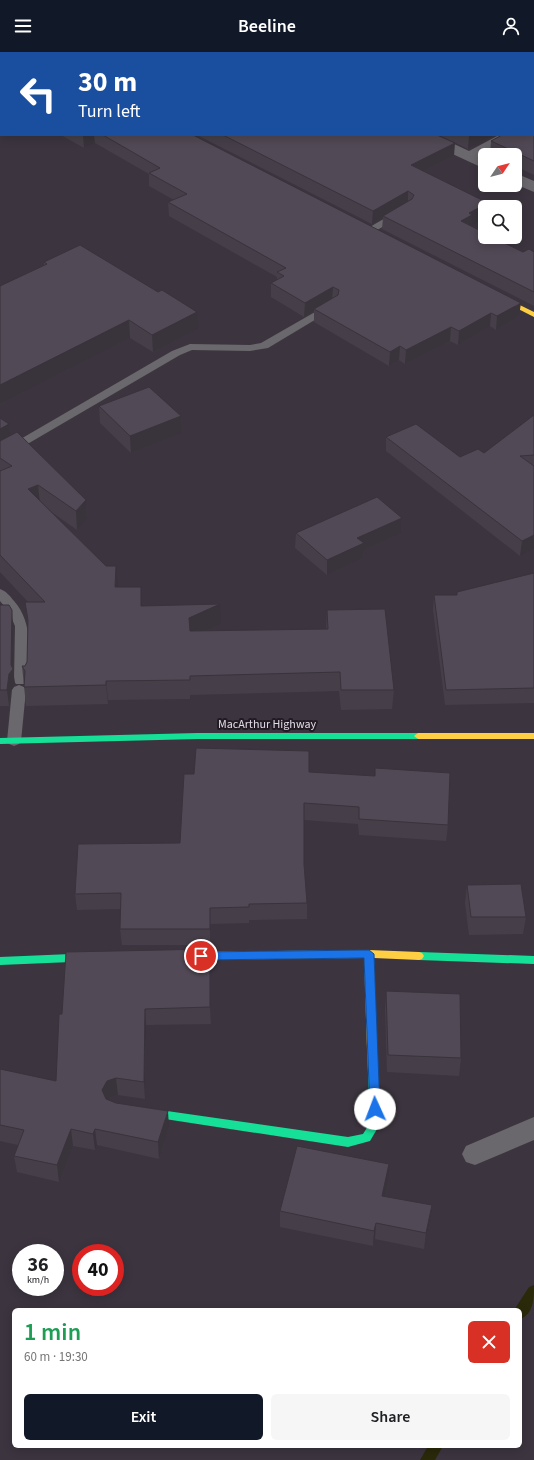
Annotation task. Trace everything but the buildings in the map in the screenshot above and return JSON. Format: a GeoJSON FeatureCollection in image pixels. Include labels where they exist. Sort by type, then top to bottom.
{"type":"FeatureCollection","features":[{"type":"Feature","properties":{"kind":"main road"},"geometry":{"type":"LineString","coordinates":[[364,229],[382,238]]}},
{"type":"Feature","properties":{"kind":"main road"},"geometry":{"type":"LineString","coordinates":[[486,290],[534,315]]}},
{"type":"Feature","properties":{"kind":"main road","name":"MacArthur Highway"},"geometry":{"type":"LineString","coordinates":[[0,741],[206,736],[534,736]]}},
{"type":"Feature","properties":{"kind":"main road"},"geometry":{"type":"LineString","coordinates":[[172,956],[369,954],[534,960]]}},
{"type":"Feature","properties":{"kind":"main road"},"geometry":{"type":"LineString","coordinates":[[133,1110],[348,1142],[366,1138],[375,1124],[369,954]]}},
{"type":"Feature","properties":{"kind":"main road"},"geometry":{"type":"LineString","coordinates":[[0,961],[101,957]]}},
{"type":"Feature","properties":{"kind":"street"},"geometry":{"type":"LineString","coordinates":[[425,136],[478,161]]}},
{"type":"Feature","properties":{"kind":"street"},"geometry":{"type":"LineString","coordinates":[[469,157],[509,136]]}},
{"type":"Feature","properties":{"kind":"street"},"geometry":{"type":"LineString","coordinates":[[522,181],[534,187]]}},
{"type":"Feature","properties":{"kind":"street"},"geometry":{"type":"LineString","coordinates":[[475,1154],[534,1128]]}},
{"type":"Feature","properties":{"kind":"lane"},"geometry":{"type":"LineString","coordinates":[[364,229],[407,209]]}},
{"type":"Feature","properties":{"kind":"lane"},"geometry":{"type":"LineString","coordinates":[[0,456],[176,353],[190,347],[250,348],[264,346],[333,304]]}},
{"type":"Feature","properties":{"kind":"lane"},"geometry":{"type":"LineString","coordinates":[[0,593],[15,610],[22,626],[20,686],[14,740]]}},
{"type":"Feature","properties":{"kind":"waterway"},"geometry":{"type":"LineString","coordinates":[[522,1310],[534,1291]]}},
{"type":"Feature","properties":{"kind":"waterway"},"geometry":{"type":"LineString","coordinates":[[427,1460],[435,1448]]}},
{"type":"Feature","properties":{"kind":"traffic: fast"},"geometry":{"type":"LineString","coordinates":[[0,741],[198,736],[418,736]]}},
{"type":"Feature","properties":{"kind":"traffic: fast"},"geometry":{"type":"LineString","coordinates":[[419,956],[534,960]]}},
{"type":"Feature","properties":{"kind":"traffic: fast"},"geometry":{"type":"LineString","coordinates":[[0,961],[95,957]]}},
{"type":"Feature","properties":{"kind":"traffic: fast"},"geometry":{"type":"LineString","coordinates":[[139,1111],[348,1142],[366,1138],[375,1124],[372,1049]]}},
{"type":"Feature","properties":{"kind":"traffic: slow"},"geometry":{"type":"LineString","coordinates":[[493,294],[534,315]]}},
{"type":"Feature","properties":{"kind":"traffic: slow"},"geometry":{"type":"LineString","coordinates":[[418,736],[534,736]]}},
{"type":"Feature","properties":{"kind":"traffic: slow"},"geometry":{"type":"LineString","coordinates":[[181,956],[369,954],[419,956]]}},
{"type":"Feature","properties":{"kind":"traffic: slow"},"geometry":{"type":"LineString","coordinates":[[369,954],[372,1049]]}},
{"type":"Feature","properties":{"kind":"route"},"geometry":{"type":"LineString","coordinates":[[201,956],[369,954],[375,1109]]}}]}
